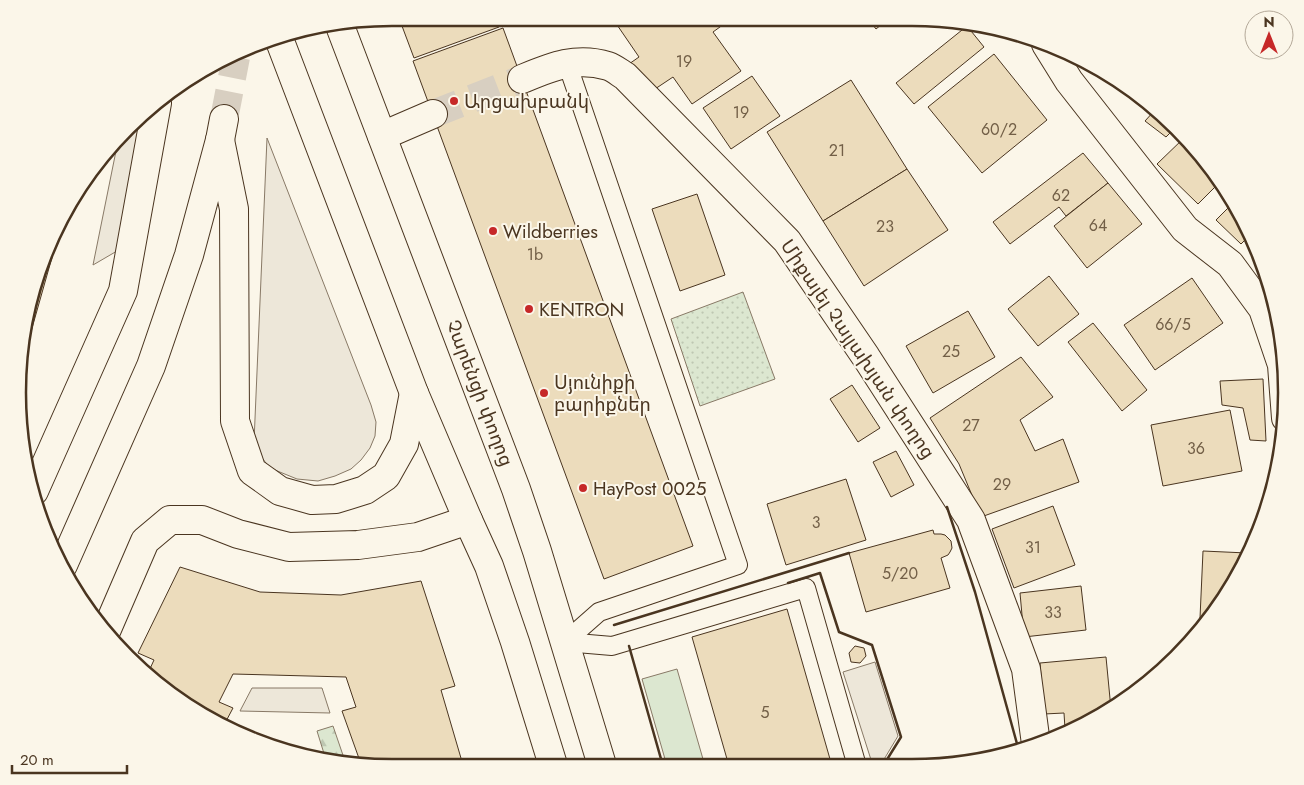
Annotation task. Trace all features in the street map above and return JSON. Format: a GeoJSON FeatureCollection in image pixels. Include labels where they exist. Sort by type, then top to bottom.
{"type":"FeatureCollection","features":[{"type":"Feature","properties":{"kind":"main road","name":"Չարենցի փողոց"},"geometry":{"type":"LineString","coordinates":[[341,30],[516,489],[537,551],[600,759]]}},
{"type":"Feature","properties":{"kind":"main road"},"geometry":{"type":"LineString","coordinates":[[281,44],[414,393],[468,520],[490,566],[551,759]]}},
{"type":"Feature","properties":{"kind":"main road"},"geometry":{"type":"LineString","coordinates":[[1052,54],[1069,81],[1185,229],[1230,264],[1263,309],[1275,344]]}},
{"type":"Feature","properties":{"kind":"main road","name":"Միքայել Չայլախյան փողոց"},"geometry":{"type":"LineString","coordinates":[[522,79],[567,63],[590,63],[610,67],[625,76],[788,240],[971,520],[1026,669],[1035,737]]}},
{"type":"Feature","properties":{"kind":"main road"},"geometry":{"type":"LineString","coordinates":[[38,482],[122,291],[155,114]]}},
{"type":"Feature","properties":{"kind":"main road"},"geometry":{"type":"LineString","coordinates":[[382,136],[433,114]]}},
{"type":"Feature","properties":{"kind":"main road"},"geometry":{"type":"LineString","coordinates":[[66,559],[151,366],[190,255],[222,129],[234,209],[235,421],[252,470],[280,491],[312,500],[336,499],[365,490],[386,476],[404,444],[414,393]]}},
{"type":"Feature","properties":{"kind":"main road"},"geometry":{"type":"LineString","coordinates":[[109,624],[145,541],[170,520],[202,520],[238,534],[289,547],[358,545],[418,537],[468,520]]}},
{"type":"Feature","properties":{"kind":"lane"},"geometry":{"type":"LineString","coordinates":[[565,642],[599,612],[738,565],[567,63]]}},
{"type":"Feature","properties":{"kind":"lane"},"geometry":{"type":"LineString","coordinates":[[565,642],[612,646],[806,588],[855,759]]}},
{"type":"Feature","properties":{"kind":"green space"},"geometry":{"type":"Polygon","coordinates":[[[743,292],[775,379],[700,406],[671,319],[743,292]]]}},
{"type":"Feature","properties":{"kind":"green space"},"geometry":{"type":"Polygon","coordinates":[[[677,669],[703,759],[665,759],[642,679],[677,669]]]}},
{"type":"Feature","properties":{"kind":"green space"},"geometry":{"type":"Polygon","coordinates":[[[333,726],[343,756],[324,752],[317,731],[333,726]]]}},
{"type":"Feature","properties":{"kind":"shaded area"},"geometry":{"type":"Polygon","coordinates":[[[140,128],[117,251],[93,265],[116,153],[140,128]]]}},
{"type":"Feature","properties":{"kind":"shaded area"},"geometry":{"type":"Polygon","coordinates":[[[267,138],[376,422],[375,436],[370,448],[361,460],[351,469],[318,481],[297,479],[270,468],[262,458],[254,442],[267,138]]]}},
{"type":"Feature","properties":{"kind":"shaded area"},"geometry":{"type":"Polygon","coordinates":[[[875,662],[898,736],[884,759],[871,759],[843,672],[875,662]]]}},
{"type":"Feature","properties":{"kind":"shaded area"},"geometry":{"type":"Polygon","coordinates":[[[252,688],[322,688],[330,713],[240,711],[252,688]]]}},
{"type":"Feature","properties":{"kind":"building"},"geometry":{"type":"Polygon","coordinates":[[[402,26],[499,26],[499,27],[414,58],[402,26]]]}},
{"type":"Feature","properties":{"kind":"building"},"geometry":{"type":"Polygon","coordinates":[[[618,26],[721,26],[713,32],[741,71],[692,104],[673,77],[649,93],[629,64],[639,57],[618,26]]]}},
{"type":"Feature","properties":{"kind":"building"},"geometry":{"type":"Polygon","coordinates":[[[503,28],[693,546],[604,579],[413,61],[503,28]]]}},
{"type":"Feature","properties":{"kind":"building"},"geometry":{"type":"Polygon","coordinates":[[[963,30],[971,31],[984,47],[914,104],[896,83],[963,30]]]}},
{"type":"Feature","properties":{"kind":"building"},"geometry":{"type":"Polygon","coordinates":[[[994,54],[1047,120],[982,173],[928,107],[994,54]]]}},
{"type":"Feature","properties":{"kind":"building"},"geometry":{"type":"Polygon","coordinates":[[[752,76],[780,116],[731,149],[703,108],[752,76]]]}},
{"type":"Feature","properties":{"kind":"building"},"geometry":{"type":"Polygon","coordinates":[[[851,80],[907,169],[823,221],[767,132],[851,80]]]}},
{"type":"Feature","properties":{"kind":"building"},"geometry":{"type":"Polygon","coordinates":[[[1150,115],[1170,134],[1166,137],[1145,121],[1150,115]]]}},
{"type":"Feature","properties":{"kind":"building"},"geometry":{"type":"Polygon","coordinates":[[[1179,143],[1215,187],[1198,204],[1157,164],[1179,143]]]}},
{"type":"Feature","properties":{"kind":"building"},"geometry":{"type":"Polygon","coordinates":[[[1083,153],[1108,183],[1066,216],[1059,207],[1010,244],[993,222],[1083,153]]]}},
{"type":"Feature","properties":{"kind":"building"},"geometry":{"type":"Polygon","coordinates":[[[907,169],[948,230],[864,286],[823,221],[907,169]]]}},
{"type":"Feature","properties":{"kind":"building"},"geometry":{"type":"Polygon","coordinates":[[[1108,183],[1142,224],[1087,268],[1054,226],[1108,183]]]}},
{"type":"Feature","properties":{"kind":"building"},"geometry":{"type":"Polygon","coordinates":[[[697,194],[725,275],[680,291],[652,209],[697,194]]]}},
{"type":"Feature","properties":{"kind":"building"},"geometry":{"type":"Polygon","coordinates":[[[1228,208],[1245,240],[1241,244],[1216,220],[1228,208]]]}},
{"type":"Feature","properties":{"kind":"building"},"geometry":{"type":"Polygon","coordinates":[[[51,259],[32,330],[39,298],[51,259]]]}},
{"type":"Feature","properties":{"kind":"building"},"geometry":{"type":"Polygon","coordinates":[[[1049,276],[1079,314],[1038,346],[1008,309],[1049,276]]]}},
{"type":"Feature","properties":{"kind":"building"},"geometry":{"type":"Polygon","coordinates":[[[1192,278],[1223,323],[1155,370],[1124,325],[1192,278]]]}},
{"type":"Feature","properties":{"kind":"building"},"geometry":{"type":"Polygon","coordinates":[[[968,311],[995,357],[933,393],[906,346],[968,311]]]}},
{"type":"Feature","properties":{"kind":"building"},"geometry":{"type":"Polygon","coordinates":[[[1093,323],[1147,390],[1122,411],[1068,342],[1093,323]]]}},
{"type":"Feature","properties":{"kind":"building"},"geometry":{"type":"Polygon","coordinates":[[[1021,357],[1053,397],[1020,420],[1035,451],[1063,439],[1079,482],[981,517],[959,464],[930,418],[1021,357]]]}},
{"type":"Feature","properties":{"kind":"building"},"geometry":{"type":"Polygon","coordinates":[[[1263,379],[1266,441],[1250,440],[1243,408],[1222,405],[1220,381],[1263,379]]]}},
{"type":"Feature","properties":{"kind":"building"},"geometry":{"type":"Polygon","coordinates":[[[852,385],[880,428],[858,442],[830,399],[852,385]]]}},
{"type":"Feature","properties":{"kind":"building"},"geometry":{"type":"Polygon","coordinates":[[[1230,410],[1242,471],[1163,486],[1151,425],[1230,410]]]}},
{"type":"Feature","properties":{"kind":"building"},"geometry":{"type":"Polygon","coordinates":[[[896,451],[914,485],[891,497],[873,462],[896,451]]]}},
{"type":"Feature","properties":{"kind":"building"},"geometry":{"type":"Polygon","coordinates":[[[846,479],[866,540],[786,565],[767,504],[846,479]]]}},
{"type":"Feature","properties":{"kind":"building"},"geometry":{"type":"Polygon","coordinates":[[[1053,506],[1075,565],[1014,588],[992,529],[1053,506]]]}},
{"type":"Feature","properties":{"kind":"building"},"geometry":{"type":"Polygon","coordinates":[[[933,530],[934,534],[945,535],[951,541],[952,548],[950,552],[941,558],[950,588],[866,612],[849,553],[933,530]]]}},
{"type":"Feature","properties":{"kind":"building"},"geometry":{"type":"Polygon","coordinates":[[[1203,551],[1241,553],[1229,576],[1200,618],[1203,551]]]}},
{"type":"Feature","properties":{"kind":"building"},"geometry":{"type":"Polygon","coordinates":[[[180,567],[260,592],[341,595],[421,581],[455,686],[441,690],[461,759],[359,757],[342,711],[356,707],[346,677],[233,674],[219,702],[233,708],[227,719],[209,710],[170,683],[151,668],[154,660],[138,653],[180,567]]]}},
{"type":"Feature","properties":{"kind":"building"},"geometry":{"type":"Polygon","coordinates":[[[1081,586],[1086,630],[1024,637],[1020,593],[1081,586]]]}},
{"type":"Feature","properties":{"kind":"building"},"geometry":{"type":"Polygon","coordinates":[[[787,609],[830,759],[727,759],[692,637],[787,609]]]}},
{"type":"Feature","properties":{"kind":"building"},"geometry":{"type":"Polygon","coordinates":[[[855,646],[864,648],[866,656],[860,663],[851,662],[849,653],[855,646]]]}},
{"type":"Feature","properties":{"kind":"building"},"geometry":{"type":"Polygon","coordinates":[[[1106,657],[1110,700],[1065,725],[1064,713],[1044,714],[1040,663],[1106,657]]]}},
{"type":"Feature","properties":{"kind":"tunnel"},"geometry":{"type":"LineString","coordinates":[[224,119],[235,62]]}},
{"type":"Feature","properties":{"kind":"tunnel"},"geometry":{"type":"LineString","coordinates":[[433,114],[522,79]]}},
{"type":"Feature","properties":{"kind":"wall"},"geometry":{"type":"LineString","coordinates":[[947,507],[975,592],[1017,743]]}},
{"type":"Feature","properties":{"kind":"wall"},"geometry":{"type":"LineString","coordinates":[[614,625],[849,553]]}},
{"type":"Feature","properties":{"kind":"wall"},"geometry":{"type":"LineString","coordinates":[[788,583],[820,573],[839,632],[872,645],[901,737],[887,759]]}},
{"type":"Feature","properties":{"kind":"wall"},"geometry":{"type":"LineString","coordinates":[[629,646],[661,759]]}},
{"type":"Feature","properties":{"kind":"place","name":"Արցախբանկ"},"geometry":{"type":"Point","coordinates":[454,101]}},
{"type":"Feature","properties":{"kind":"place","name":"Wildberries"},"geometry":{"type":"Point","coordinates":[493,231]}},
{"type":"Feature","properties":{"kind":"place","name":"KENTRON"},"geometry":{"type":"Point","coordinates":[529,309]}},
{"type":"Feature","properties":{"kind":"place","name":"Սյունիքի բարիքներ"},"geometry":{"type":"Point","coordinates":[544,393]}},
{"type":"Feature","properties":{"kind":"place","name":"HayPost 0025"},"geometry":{"type":"Point","coordinates":[583,488]}}]}
